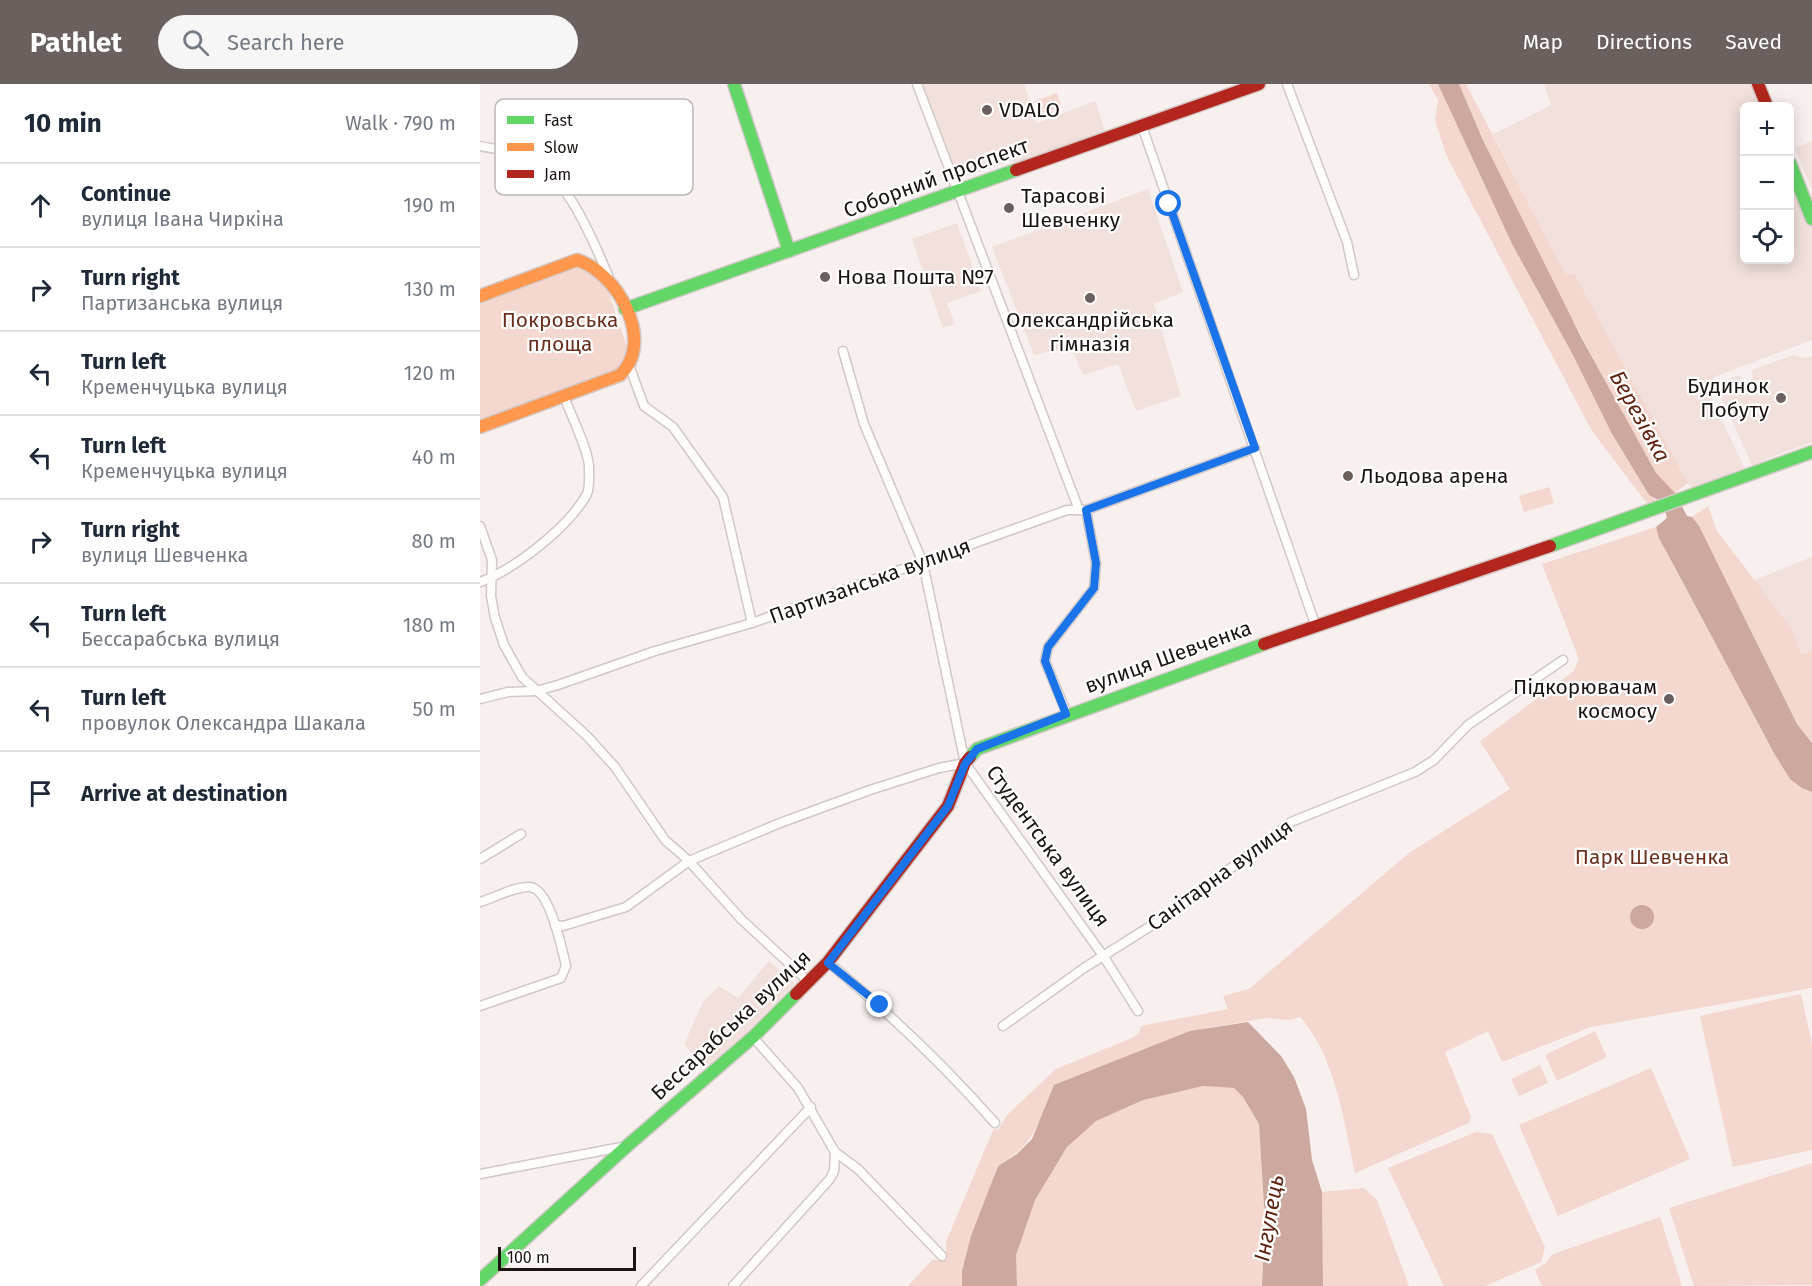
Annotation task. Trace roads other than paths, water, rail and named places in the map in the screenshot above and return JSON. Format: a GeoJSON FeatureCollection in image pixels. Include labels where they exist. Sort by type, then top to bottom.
{"type":"FeatureCollection","features":[{"type":"Feature","properties":{"kind":"main road"},"geometry":{"type":"LineString","coordinates":[[734,84],[789,251]]}},
{"type":"Feature","properties":{"kind":"main road","name":"Соборний проспект"},"geometry":{"type":"LineString","coordinates":[[625,309],[1259,84]]}},
{"type":"Feature","properties":{"kind":"main road"},"geometry":{"type":"LineString","coordinates":[[1758,84],[1765,102]]}},
{"type":"Feature","properties":{"kind":"main road"},"geometry":{"type":"LineString","coordinates":[[1794,173],[1812,219]]}},
{"type":"Feature","properties":{"kind":"main road"},"geometry":{"type":"LineString","coordinates":[[480,296],[577,260],[589,261],[610,278],[619,291],[632,328],[633,353],[629,365],[620,375],[480,427]]}},
{"type":"Feature","properties":{"kind":"main road","name":"вулиця Шевченка"},"geometry":{"type":"LineString","coordinates":[[965,764],[977,749],[1066,714],[1316,624],[1662,509],[1812,452]]}},
{"type":"Feature","properties":{"kind":"main road","name":"Бессарабська вулиця"},"geometry":{"type":"LineString","coordinates":[[480,1280],[627,1146],[753,1037],[828,963],[948,806],[965,764]]}},
{"type":"Feature","properties":{"kind":"street"},"geometry":{"type":"LineString","coordinates":[[918,84],[1083,510],[1096,563],[1094,588],[1048,647],[1045,661],[1066,714]]}},
{"type":"Feature","properties":{"kind":"street"},"geometry":{"type":"LineString","coordinates":[[1287,84],[1347,242],[1354,275]]}},
{"type":"Feature","properties":{"kind":"street"},"geometry":{"type":"LineString","coordinates":[[1142,126],[1316,624]]}},
{"type":"Feature","properties":{"kind":"street"},"geometry":{"type":"LineString","coordinates":[[480,146],[495,149]]}},
{"type":"Feature","properties":{"kind":"street"},"geometry":{"type":"LineString","coordinates":[[566,195],[588,229],[610,278]]}},
{"type":"Feature","properties":{"kind":"street","name":"Студентська вулиця"},"geometry":{"type":"LineString","coordinates":[[843,351],[864,424],[922,563],[965,764],[1104,957],[1138,1011]]}},
{"type":"Feature","properties":{"kind":"street"},"geometry":{"type":"LineString","coordinates":[[629,365],[644,406],[673,427],[723,497],[752,623]]}},
{"type":"Feature","properties":{"kind":"street"},"geometry":{"type":"LineString","coordinates":[[480,582],[493,577],[563,524],[588,492],[589,465],[564,396]]}},
{"type":"Feature","properties":{"kind":"street","name":"Партизанська вулиця"},"geometry":{"type":"LineString","coordinates":[[480,699],[508,692],[536,691],[655,651],[752,623],[1067,510],[1083,510],[1255,448]]}},
{"type":"Feature","properties":{"kind":"street"},"geometry":{"type":"LineString","coordinates":[[480,526],[492,560],[491,596],[495,618],[504,645],[522,677],[587,736],[615,767],[665,840],[689,861],[741,919],[809,982]]}},
{"type":"Feature","properties":{"kind":"street","name":"Санітарна вулиця"},"geometry":{"type":"LineString","coordinates":[[1003,1026],[1084,968],[1176,910],[1291,822],[1415,772],[1434,759],[1468,725],[1563,660]]}},
{"type":"Feature","properties":{"kind":"street"},"geometry":{"type":"LineString","coordinates":[[555,925],[563,926],[626,907],[689,861],[870,790],[939,768],[965,764]]}},
{"type":"Feature","properties":{"kind":"street"},"geometry":{"type":"LineString","coordinates":[[480,859],[521,834]]}},
{"type":"Feature","properties":{"kind":"street"},"geometry":{"type":"LineString","coordinates":[[480,902],[532,888],[544,897],[555,925],[566,966],[564,975],[480,1006]]}},
{"type":"Feature","properties":{"kind":"street"},"geometry":{"type":"LineString","coordinates":[[828,963],[880,1005],[945,1068],[996,1123]]}},
{"type":"Feature","properties":{"kind":"street"},"geometry":{"type":"LineString","coordinates":[[753,1037],[798,1088],[835,1152],[858,1168],[942,1256]]}},
{"type":"Feature","properties":{"kind":"street"},"geometry":{"type":"LineString","coordinates":[[641,1286],[811,1107]]}},
{"type":"Feature","properties":{"kind":"street"},"geometry":{"type":"LineString","coordinates":[[480,1174],[627,1146]]}},
{"type":"Feature","properties":{"kind":"street"},"geometry":{"type":"LineString","coordinates":[[733,1286],[830,1179],[834,1171],[835,1152]]}},
{"type":"Feature","properties":{"kind":"water"},"geometry":{"type":"Polygon","coordinates":[[[1438,84],[1459,84],[1483,140],[1581,337],[1656,473],[1675,493],[1687,516],[1692,517],[1699,526],[1797,724],[1812,743],[1812,792],[1790,779],[1775,755],[1659,538],[1656,527],[1667,518],[1663,503],[1649,495],[1611,432],[1573,355],[1512,244],[1438,84]]]}},
{"type":"Feature","properties":{"kind":"water"},"geometry":{"type":"Polygon","coordinates":[[[1642,905],[1650,909],[1654,917],[1650,925],[1642,929],[1634,925],[1630,917],[1634,909],[1642,905]]]}},
{"type":"Feature","properties":{"kind":"water","name":"Інгулець"},"geometry":{"type":"Polygon","coordinates":[[[1248,1022],[1281,1056],[1294,1077],[1306,1109],[1312,1160],[1322,1192],[1323,1286],[1262,1286],[1265,1222],[1259,1124],[1243,1097],[1234,1088],[1203,1086],[1143,1100],[1096,1121],[1067,1147],[1035,1200],[1016,1255],[1017,1286],[962,1286],[962,1271],[971,1236],[998,1166],[1017,1154],[1032,1139],[1054,1085],[1190,1031],[1248,1022]]]}},
{"type":"Feature","properties":{"kind":"place","name":"VDALO"},"geometry":{"type":"Point","coordinates":[987,110]}},
{"type":"Feature","properties":{"kind":"place","name":"Тарасові Шевченку"},"geometry":{"type":"Point","coordinates":[1009,208]}},
{"type":"Feature","properties":{"kind":"place","name":"Нова Пошта №7"},"geometry":{"type":"Point","coordinates":[825,277]}},
{"type":"Feature","properties":{"kind":"place","name":"Олександрійська гімназія"},"geometry":{"type":"Point","coordinates":[1090,298]}},
{"type":"Feature","properties":{"kind":"place","name":"Будинок Побуту"},"geometry":{"type":"Point","coordinates":[1781,398]}},
{"type":"Feature","properties":{"kind":"place","name":"Льодова арена"},"geometry":{"type":"Point","coordinates":[1348,476]}},
{"type":"Feature","properties":{"kind":"place","name":"Підкорювачам космосу"},"geometry":{"type":"Point","coordinates":[1669,699]}},
{"type":"Feature","properties":{"kind":"park label","name":"Покровська площа"},"geometry":{"type":"Point","coordinates":[560,332]}},
{"type":"Feature","properties":{"kind":"park label","name":"Парк Шевченка"},"geometry":{"type":"Point","coordinates":[1652,857]}},
{"type":"Feature","properties":{"kind":"water label","name":"Березівка"},"geometry":{"type":"Point","coordinates":[1640,416]}}]}
